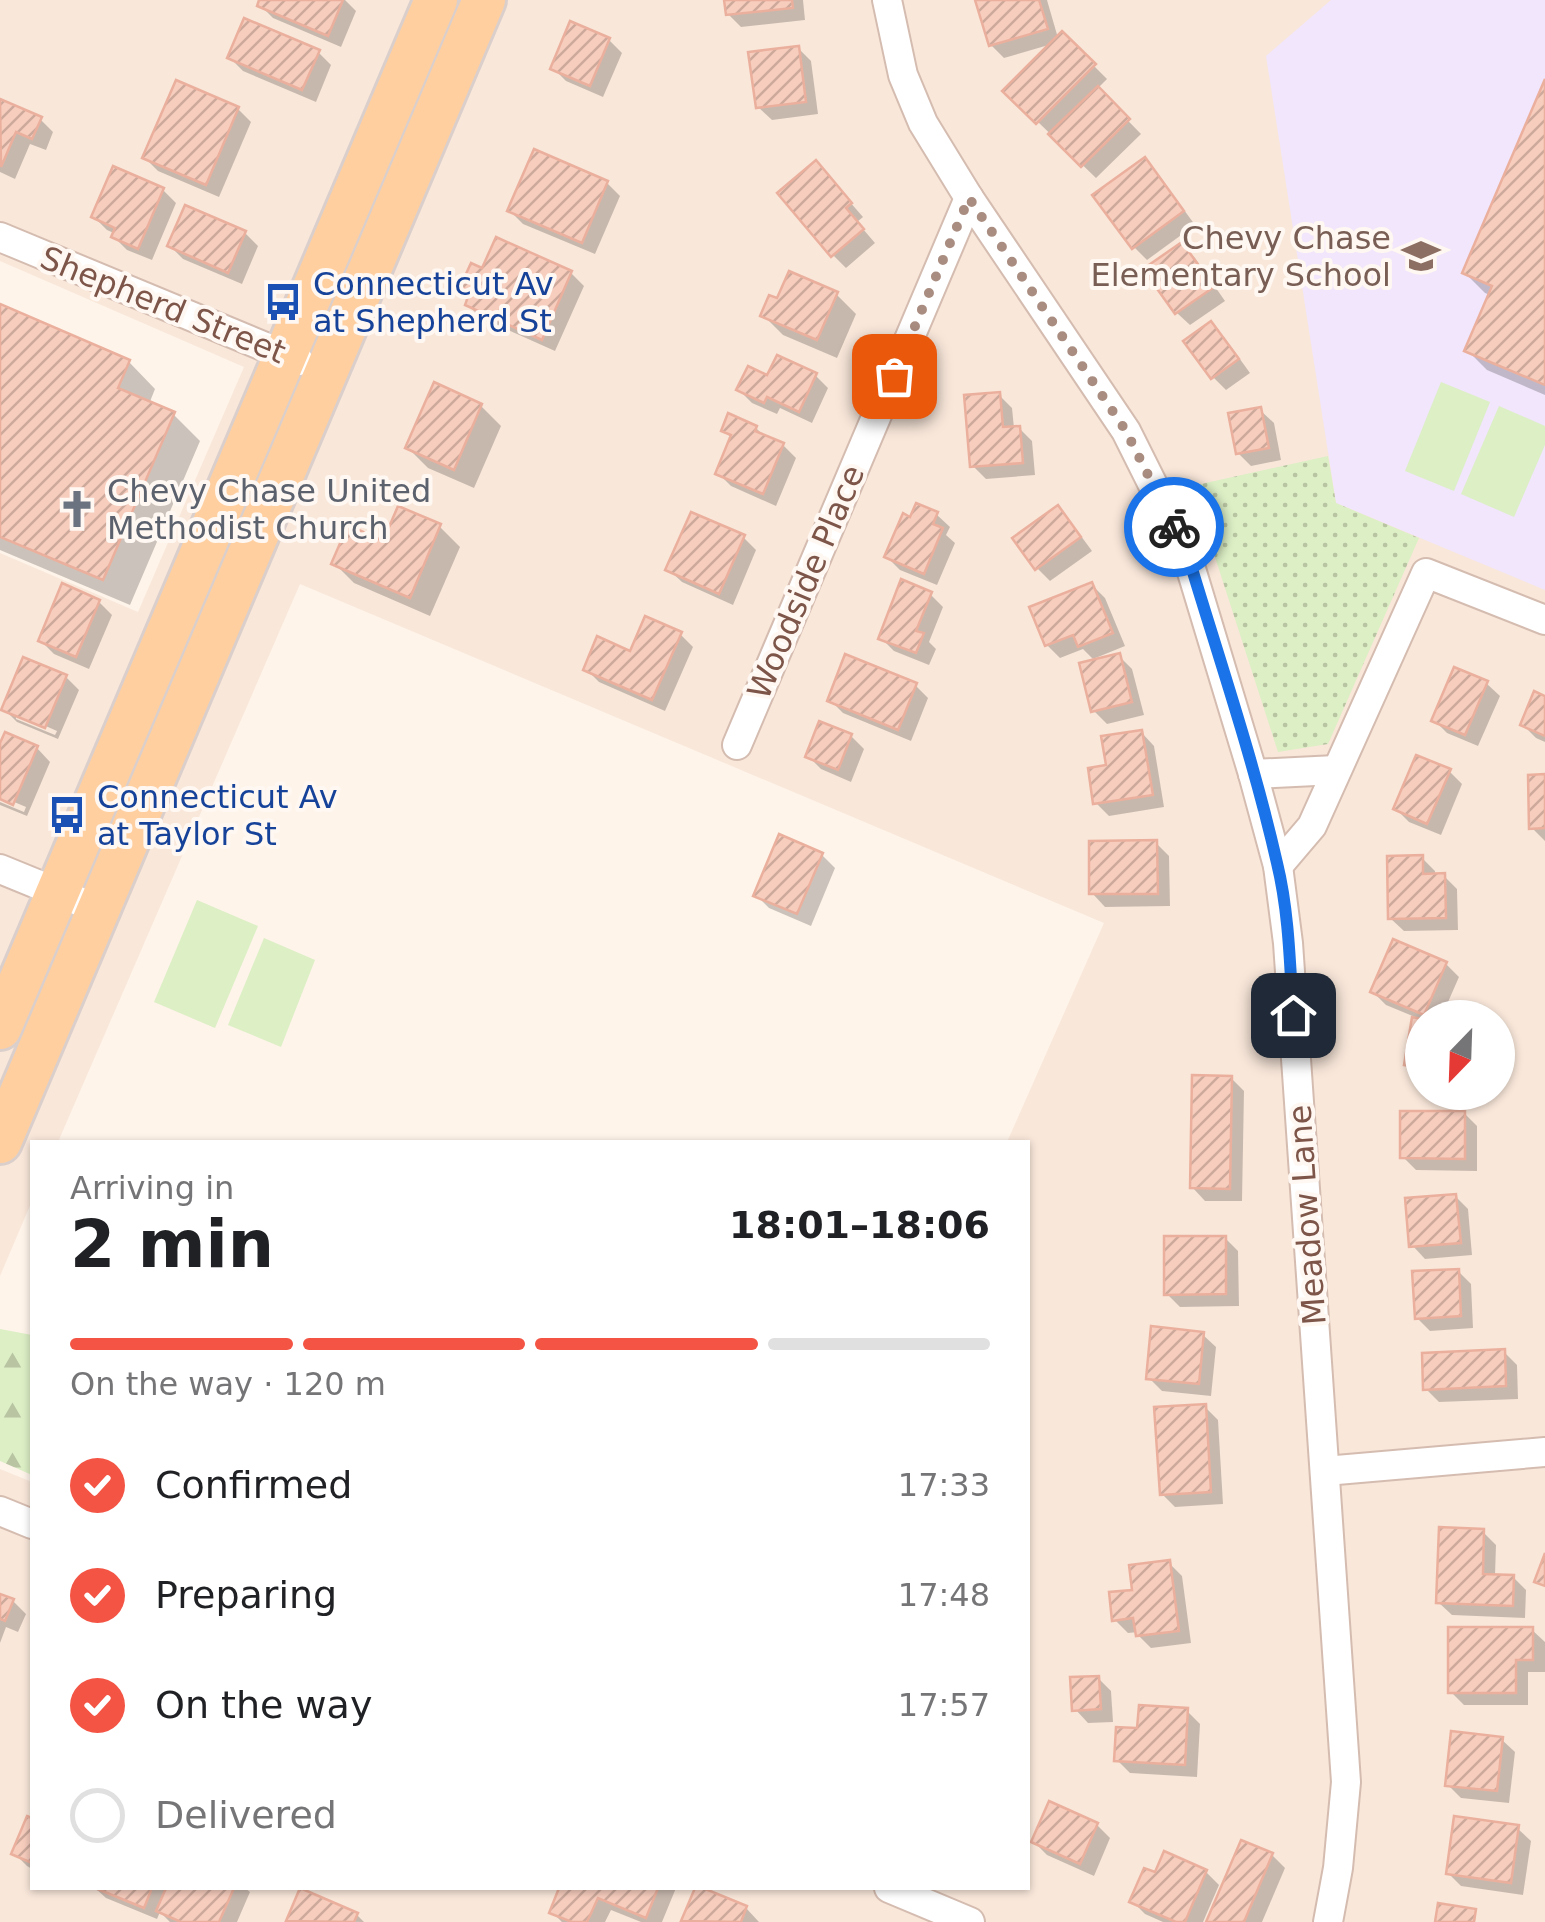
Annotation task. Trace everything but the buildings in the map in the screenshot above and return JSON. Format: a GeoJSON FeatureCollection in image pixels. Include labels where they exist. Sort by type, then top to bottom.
{"type":"FeatureCollection","features":[{"type":"Feature","properties":{"kind":"main road"},"geometry":{"type":"LineString","coordinates":[[0,1028],[436,0]]}},
{"type":"Feature","properties":{"kind":"main road"},"geometry":{"type":"LineString","coordinates":[[0,1142],[484,0]]}},
{"type":"Feature","properties":{"kind":"street","name":"Meadow Lane"},"geometry":{"type":"LineString","coordinates":[[887,0],[903,75],[923,123],[1126,431],[1186,549],[1278,866],[1288,943],[1346,1782],[1338,1868],[1328,1922]]}},
{"type":"Feature","properties":{"kind":"street","name":"Woodside Place"},"geometry":{"type":"LineString","coordinates":[[737,744],[969,198]]}},
{"type":"Feature","properties":{"kind":"street","name":"Shepherd Street"},"geometry":{"type":"LineString","coordinates":[[0,237],[326,372]]}},
{"type":"Feature","properties":{"kind":"street"},"geometry":{"type":"LineString","coordinates":[[1278,866],[1312,826],[1426,572],[1545,620]]}},
{"type":"Feature","properties":{"kind":"street"},"geometry":{"type":"LineString","coordinates":[[1254,774],[1336,770]]}},
{"type":"Feature","properties":{"kind":"street"},"geometry":{"type":"LineString","coordinates":[[0,869],[98,910]]}},
{"type":"Feature","properties":{"kind":"street"},"geometry":{"type":"LineString","coordinates":[[1325,1470],[1545,1452]]}},
{"type":"Feature","properties":{"kind":"street"},"geometry":{"type":"LineString","coordinates":[[0,1510],[30,1523]]}},
{"type":"Feature","properties":{"kind":"street"},"geometry":{"type":"LineString","coordinates":[[894,1890],[970,1922]]}},
{"type":"Feature","properties":{"kind":"shaded area"},"geometry":{"type":"Polygon","coordinates":[[[0,0],[1545,0],[1545,1922],[0,1922],[0,1469],[30,1481],[30,1890],[1030,1890],[1030,1140],[1008,1140],[1104,923],[300,584],[59,1140],[30,1140],[30,1206],[0,1276],[0,553],[138,612],[244,367],[0,261],[0,0]]]}},
{"type":"Feature","properties":{"kind":"shaded area","name":"Chevy Chase Elementary School"},"geometry":{"type":"Polygon","coordinates":[[[1331,0],[1545,0],[1545,590],[1336,503],[1266,56],[1331,0]]]}},
{"type":"Feature","properties":{"kind":"green space"},"geometry":{"type":"Polygon","coordinates":[[[1441,382],[1490,402],[1454,491],[1405,471],[1441,382]]]}},
{"type":"Feature","properties":{"kind":"green space"},"geometry":{"type":"Polygon","coordinates":[[[1499,406],[1545,426],[1545,445],[1514,517],[1461,494],[1499,406]]]}},
{"type":"Feature","properties":{"kind":"green space"},"geometry":{"type":"Polygon","coordinates":[[[1328,456],[1336,503],[1419,538],[1328,744],[1278,752],[1192,486],[1328,456]]]}},
{"type":"Feature","properties":{"kind":"green space"},"geometry":{"type":"Polygon","coordinates":[[[197,900],[258,926],[215,1028],[154,1002],[197,900]]]}},
{"type":"Feature","properties":{"kind":"green space"},"geometry":{"type":"Polygon","coordinates":[[[264,938],[315,960],[281,1047],[228,1025],[264,938]]]}},
{"type":"Feature","properties":{"kind":"green space"},"geometry":{"type":"Polygon","coordinates":[[[0,1329],[30,1335],[30,1474],[0,1461],[0,1329]]]}},
{"type":"Feature","properties":{"kind":"way so far"},"geometry":{"type":"LineString","coordinates":[[894,376],[969,198],[1126,431],[1174,527]]}},
{"type":"Feature","properties":{"kind":"place","name":"Chevy Chase Elementary School"},"geometry":{"type":"Point","coordinates":[1421,256]}},
{"type":"Feature","properties":{"kind":"place","name":"Connecticut Av at Shepherd St"},"geometry":{"type":"Point","coordinates":[283,302]}},
{"type":"Feature","properties":{"kind":"place","name":"Chevy Chase United Methodist Church"},"geometry":{"type":"Point","coordinates":[77,509]}},
{"type":"Feature","properties":{"kind":"place","name":"Connecticut Av at Taylor St"},"geometry":{"type":"Point","coordinates":[67,815]}},
{"type":"Feature","properties":{"kind":"route"},"geometry":{"type":"LineString","coordinates":[[1174,527],[1186,549],[1278,866],[1293,1015]]}}]}
